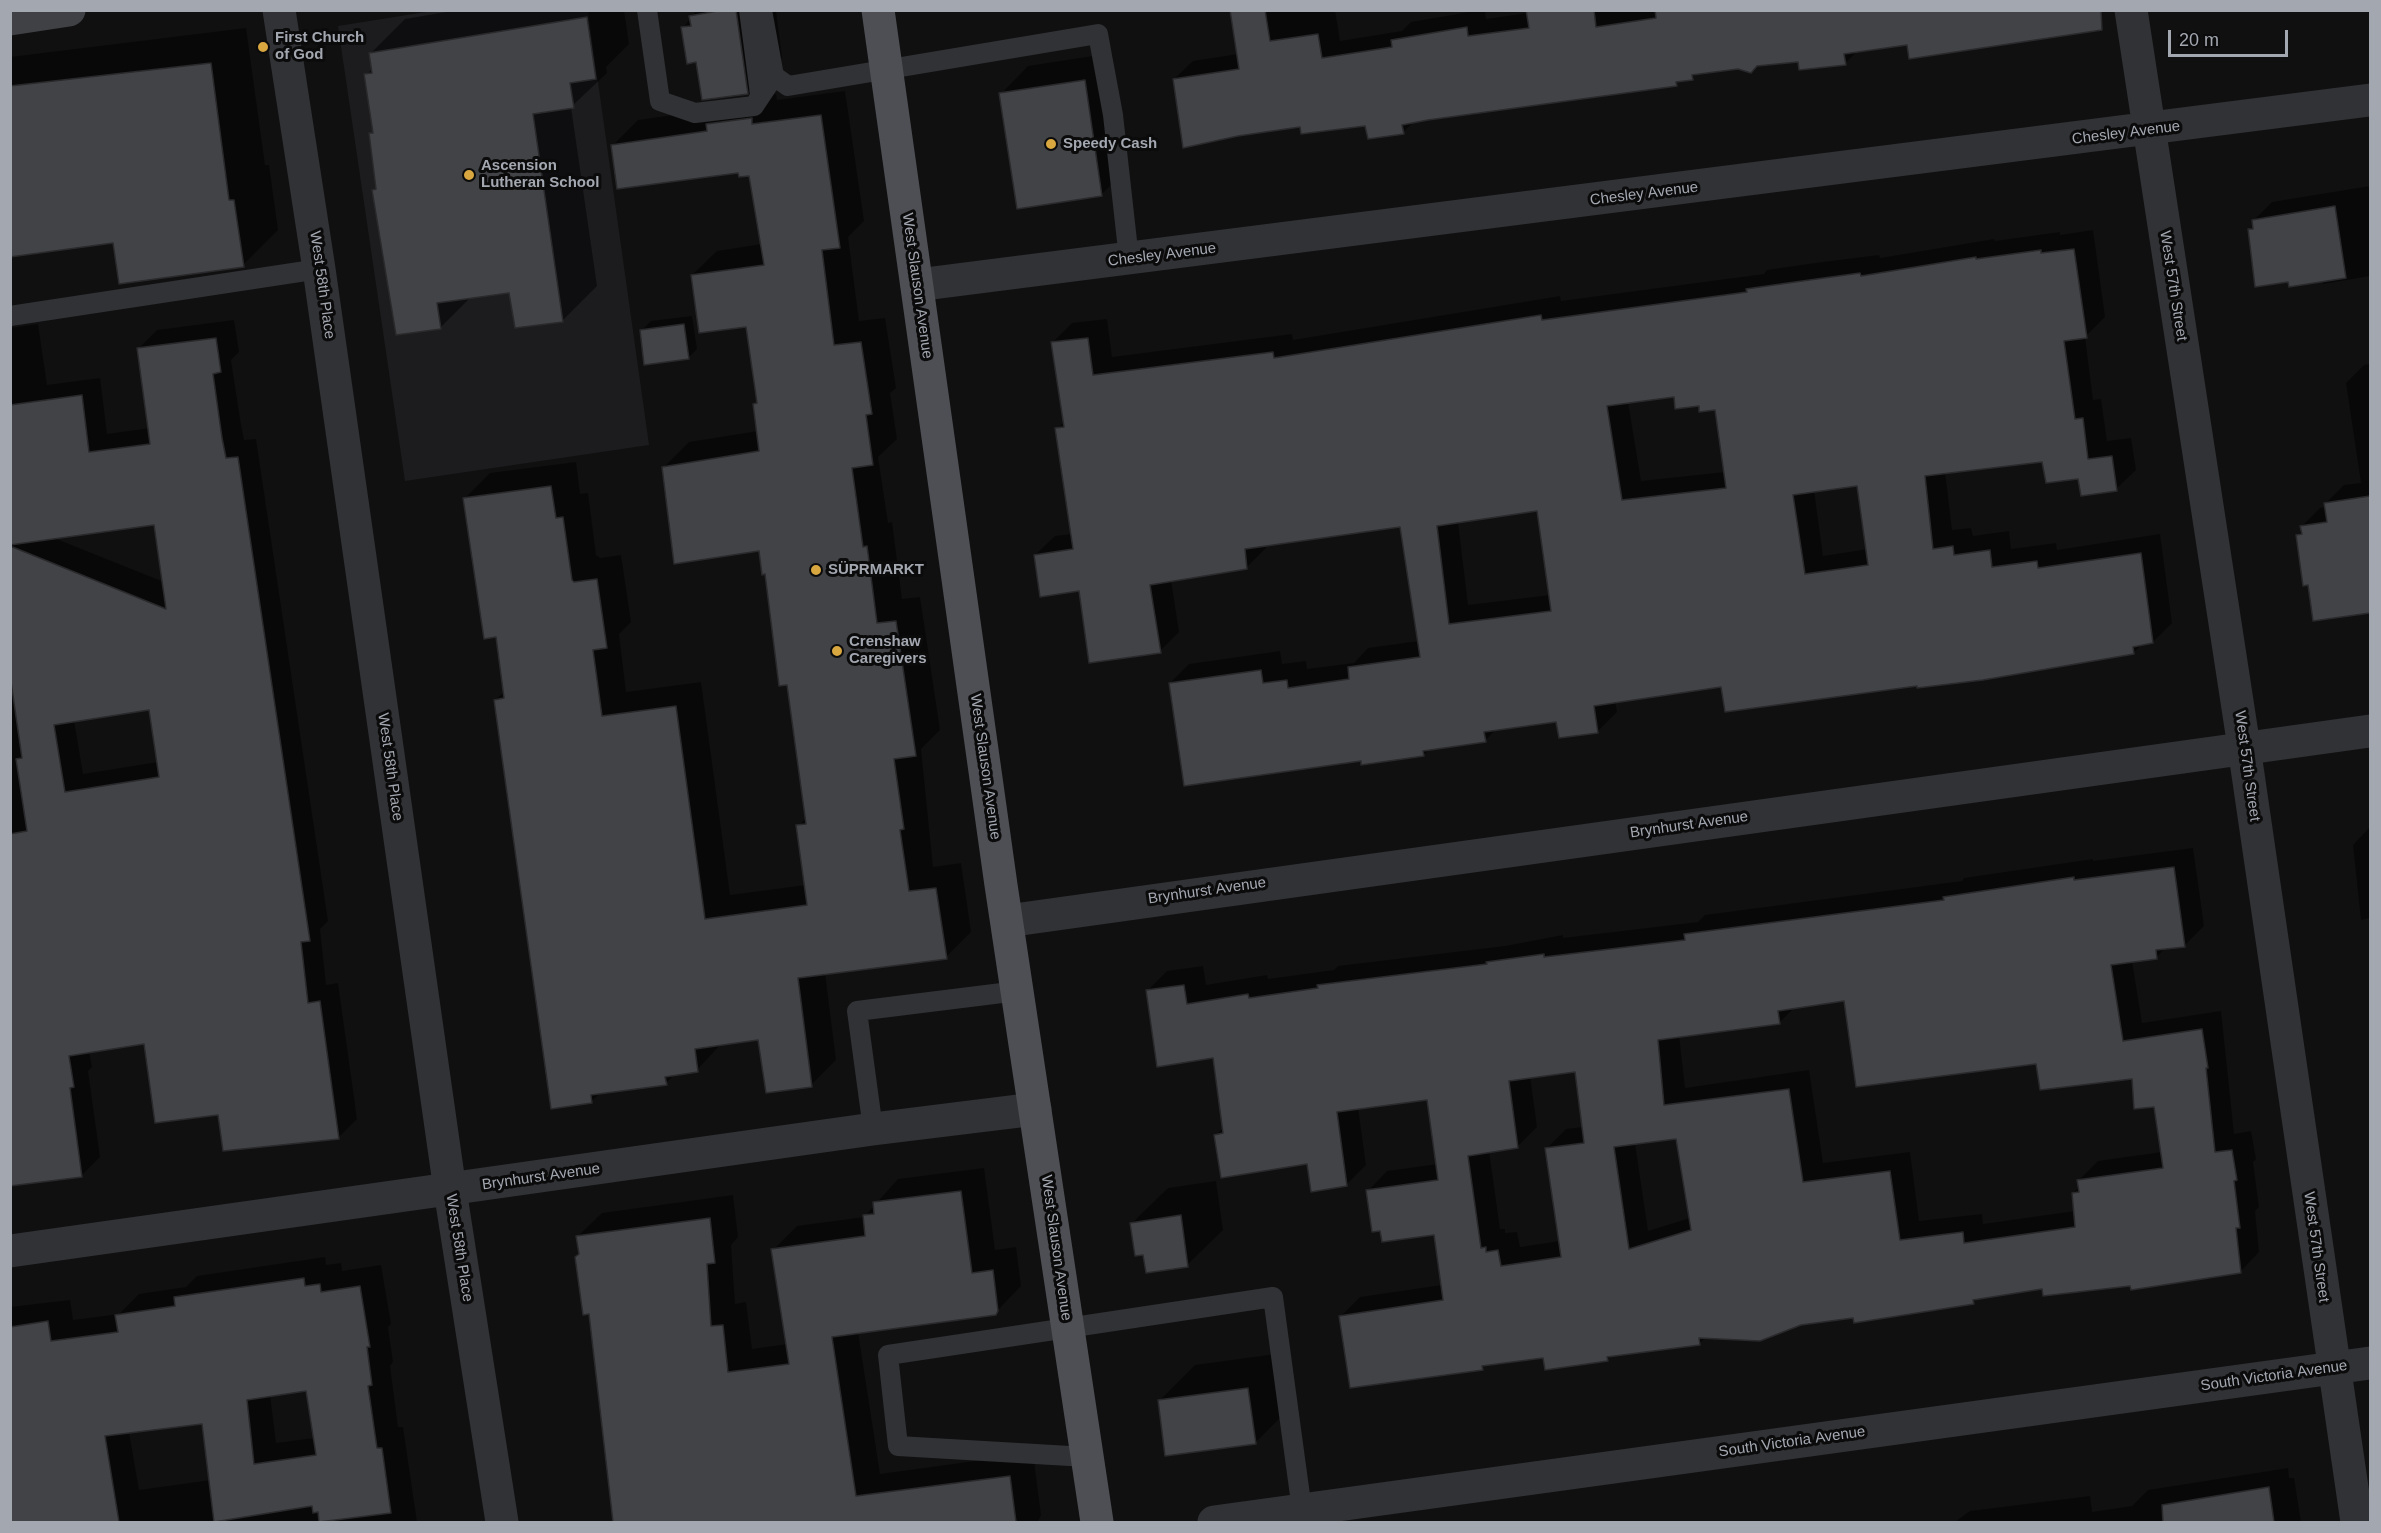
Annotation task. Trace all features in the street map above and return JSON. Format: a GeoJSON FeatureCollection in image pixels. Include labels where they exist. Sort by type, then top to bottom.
{"type":"FeatureCollection","features":[{"type":"Feature","properties":{"kind":"main road"},"geometry":{"type":"LineString","coordinates":[[10,19],[69,10]]}},
{"type":"Feature","properties":{"kind":"main road","name":"West Slauson Avenue"},"geometry":{"type":"LineString","coordinates":[[878,10],[1017,991],[1097,1522]]}},
{"type":"Feature","properties":{"kind":"street","name":"West 58th Place"},"geometry":{"type":"LineString","coordinates":[[279,10],[320,268],[450,1190],[502,1522]]}},
{"type":"Feature","properties":{"kind":"street","name":"West 57th Street"},"geometry":{"type":"LineString","coordinates":[[2131,10],[2244,747],[2357,1522]]}},
{"type":"Feature","properties":{"kind":"street","name":"Chesley Avenue"},"geometry":{"type":"LineString","coordinates":[[917,285],[2150,130],[2370,100]]}},
{"type":"Feature","properties":{"kind":"street","name":"Brynhurst Avenue"},"geometry":{"type":"LineString","coordinates":[[1007,921],[2370,731]]}},
{"type":"Feature","properties":{"kind":"street","name":"Brynhurst Avenue"},"geometry":{"type":"LineString","coordinates":[[10,1251],[873,1129],[1035,1109]]}},
{"type":"Feature","properties":{"kind":"street","name":"South Victoria Avenue"},"geometry":{"type":"LineString","coordinates":[[1214,1522],[2370,1363]]}},
{"type":"Feature","properties":{"kind":"lane"},"geometry":{"type":"LineString","coordinates":[[647,10],[660,101],[695,113],[754,106],[760,93],[774,76]]}},
{"type":"Feature","properties":{"kind":"lane"},"geometry":{"type":"LineString","coordinates":[[749,10],[760,93]]}},
{"type":"Feature","properties":{"kind":"lane"},"geometry":{"type":"LineString","coordinates":[[762,10],[774,76],[788,86],[886,72],[1098,34],[1113,115],[1129,259]]}},
{"type":"Feature","properties":{"kind":"lane"},"geometry":{"type":"LineString","coordinates":[[10,316],[320,268]]}},
{"type":"Feature","properties":{"kind":"lane"},"geometry":{"type":"LineString","coordinates":[[873,1129],[858,1011],[1017,991]]}},
{"type":"Feature","properties":{"kind":"lane"},"geometry":{"type":"LineString","coordinates":[[1087,1457],[898,1446],[888,1355],[1272,1297],[1302,1510]]}},
{"type":"Feature","properties":{"kind":"shaded area"},"geometry":{"type":"Polygon","coordinates":[[[432,11],[588,11],[649,445],[405,481],[338,26],[432,11]]]}},
{"type":"Feature","properties":{"kind":"building"},"geometry":{"type":"Polygon","coordinates":[[[736,10],[748,94],[702,100],[696,62],[687,64],[681,27],[691,26],[689,16],[736,10]]]}},
{"type":"Feature","properties":{"kind":"building"},"geometry":{"type":"Polygon","coordinates":[[[1230,10],[1265,10],[1270,41],[1318,34],[1322,58],[1392,47],[1391,40],[1467,27],[1468,36],[1529,28],[1526,10],[1594,10],[1596,27],[1656,18],[1655,10],[2101,10],[2102,30],[1909,59],[1907,45],[1844,54],[1846,65],[1799,70],[1798,62],[1757,66],[1751,73],[1738,69],[1692,75],[1693,80],[1676,82],[1677,86],[1428,120],[1402,125],[1404,134],[1368,139],[1365,126],[1301,134],[1300,127],[1238,136],[1183,148],[1173,79],[1239,69],[1230,10]]]}},
{"type":"Feature","properties":{"kind":"building"},"geometry":{"type":"Polygon","coordinates":[[[587,17],[596,79],[570,83],[574,108],[533,114],[563,322],[515,328],[509,293],[437,303],[441,329],[396,335],[372,190],[376,189],[369,133],[373,133],[364,74],[372,73],[369,53],[587,17]]]}},
{"type":"Feature","properties":{"kind":"building"},"geometry":{"type":"Polygon","coordinates":[[[211,63],[229,200],[234,200],[244,267],[119,284],[113,243],[10,257],[10,86],[211,63]]]}},
{"type":"Feature","properties":{"kind":"building","name":"Speedy Cash"},"geometry":{"type":"Polygon","coordinates":[[[1085,80],[1102,196],[1017,209],[999,93],[1085,80]]]}},
{"type":"Feature","properties":{"kind":"building"},"geometry":{"type":"Polygon","coordinates":[[[821,115],[840,248],[822,250],[834,345],[861,342],[872,414],[866,415],[873,465],[852,468],[863,547],[867,546],[877,623],[896,621],[916,756],[894,759],[904,829],[900,830],[909,891],[936,888],[947,959],[798,978],[812,1087],[766,1093],[758,1040],[695,1049],[698,1072],[665,1077],[667,1085],[591,1095],[592,1103],[551,1109],[494,700],[504,698],[496,637],[484,639],[463,498],[551,486],[556,518],[563,517],[572,580],[574,582],[597,579],[607,648],[593,650],[602,716],[676,706],[705,919],[807,905],[796,825],[806,824],[787,685],[779,686],[765,574],[762,575],[759,551],[674,564],[662,467],[759,451],[753,404],[757,403],[746,327],[699,333],[691,275],[764,265],[749,176],[739,177],[738,173],[617,189],[611,145],[707,131],[706,124],[752,118],[752,124],[821,115]]]}},
{"type":"Feature","properties":{"kind":"building"},"geometry":{"type":"Polygon","coordinates":[[[2335,206],[2346,278],[2289,287],[2288,282],[2255,287],[2248,229],[2253,229],[2252,220],[2335,206]]]}},
{"type":"Feature","properties":{"kind":"building"},"geometry":{"type":"Polygon","coordinates":[[[2074,249],[2087,338],[2064,341],[2075,419],[2083,418],[2088,459],[2112,456],[2117,491],[2081,496],[2078,479],[2046,483],[2042,462],[1925,476],[1933,549],[1953,546],[1954,555],[1990,550],[1992,567],[2037,561],[2038,568],[2141,553],[2153,643],[2133,647],[2134,654],[1983,680],[1917,688],[1917,686],[1725,712],[1721,687],[1594,706],[1598,733],[1559,738],[1556,722],[1484,732],[1486,742],[1423,751],[1424,756],[1361,765],[1361,761],[1184,786],[1169,683],[1261,670],[1263,683],[1287,680],[1288,688],[1349,679],[1348,667],[1420,657],[1400,527],[1245,549],[1247,569],[1150,585],[1161,653],[1089,663],[1079,591],[1040,597],[1034,555],[1073,549],[1055,428],[1064,427],[1051,342],[1088,338],[1093,375],[1273,352],[1274,358],[1541,315],[1542,320],[1747,292],[1746,289],[1860,273],[1861,276],[1976,257],[1976,259],[2041,250],[2041,253],[2074,249]],[[1674,397],[1607,406],[1622,500],[1726,488],[1715,410],[1699,412],[1699,406],[1675,409],[1674,397]],[[1857,486],[1793,495],[1805,574],[1868,565],[1857,486]],[[1537,511],[1437,526],[1449,624],[1551,611],[1537,511]]]}},
{"type":"Feature","properties":{"kind":"building"},"geometry":{"type":"Polygon","coordinates":[[[684,324],[689,359],[644,365],[640,330],[684,324]]]}},
{"type":"Feature","properties":{"kind":"building"},"geometry":{"type":"Polygon","coordinates":[[[216,338],[221,372],[213,374],[222,438],[226,458],[238,457],[310,941],[301,942],[308,1003],[320,1001],[339,1139],[223,1151],[218,1115],[155,1123],[144,1044],[69,1056],[74,1087],[70,1088],[82,1177],[10,1186],[10,834],[27,831],[16,759],[22,758],[10,675],[10,546],[166,609],[154,525],[10,545],[10,405],[82,395],[89,452],[150,444],[137,348],[216,338]],[[149,710],[54,725],[65,792],[159,777],[149,710]]]}},
{"type":"Feature","properties":{"kind":"building"},"geometry":{"type":"Polygon","coordinates":[[[2370,496],[2370,613],[2313,621],[2308,585],[2303,586],[2296,535],[2302,534],[2300,526],[2327,522],[2324,503],[2370,496]]]}},
{"type":"Feature","properties":{"kind":"building"},"geometry":{"type":"Polygon","coordinates":[[[2174,867],[2185,947],[2156,950],[2157,959],[2111,965],[2123,1041],[2202,1029],[2208,1068],[2206,1068],[2215,1152],[2232,1150],[2237,1180],[2234,1181],[2240,1228],[2236,1228],[2241,1273],[2131,1290],[2130,1286],[2043,1296],[2042,1289],[1973,1300],[1974,1304],[1854,1323],[1853,1318],[1801,1325],[1760,1341],[1699,1338],[1700,1345],[1607,1357],[1608,1361],[1545,1370],[1543,1358],[1482,1366],[1483,1370],[1350,1388],[1339,1316],[1443,1300],[1434,1235],[1382,1242],[1380,1231],[1372,1232],[1366,1190],[1438,1180],[1427,1100],[1337,1112],[1347,1186],[1311,1192],[1307,1164],[1221,1178],[1214,1135],[1223,1133],[1213,1058],[1157,1067],[1146,990],[1184,985],[1187,1004],[1248,994],[1249,998],[1318,988],[1317,985],[1487,964],[1486,962],[1544,954],[1544,957],[1685,940],[1684,934],[1944,900],[1943,897],[2074,877],[2074,880],[2174,867]],[[1844,1001],[1778,1011],[1780,1024],[1658,1040],[1664,1105],[1789,1089],[1803,1182],[1890,1171],[1900,1240],[1963,1232],[1964,1243],[2075,1227],[2072,1193],[2079,1192],[2077,1180],[2163,1168],[2154,1107],[2134,1109],[2132,1079],[2040,1090],[2036,1064],[1856,1087],[1844,1001]],[[1575,1072],[1509,1081],[1518,1148],[1468,1156],[1481,1248],[1486,1247],[1486,1252],[1498,1250],[1501,1266],[1561,1257],[1545,1148],[1584,1143],[1575,1072]],[[1676,1139],[1614,1147],[1629,1249],[1691,1230],[1676,1139]]]}},
{"type":"Feature","properties":{"kind":"building"},"geometry":{"type":"Polygon","coordinates":[[[961,1191],[972,1273],[993,1270],[998,1311],[996,1315],[832,1337],[856,1496],[1010,1476],[1016,1522],[613,1522],[589,1314],[583,1315],[575,1257],[579,1254],[576,1236],[710,1218],[715,1263],[707,1264],[711,1326],[723,1325],[728,1372],[789,1364],[771,1249],[865,1236],[863,1215],[874,1214],[873,1202],[961,1191]]]}},
{"type":"Feature","properties":{"kind":"building"},"geometry":{"type":"Polygon","coordinates":[[[1181,1215],[1188,1267],[1146,1273],[1143,1255],[1135,1256],[1130,1223],[1181,1215]]]}},
{"type":"Feature","properties":{"kind":"building"},"geometry":{"type":"Polygon","coordinates":[[[304,1278],[305,1286],[320,1284],[321,1292],[360,1286],[370,1347],[367,1347],[372,1385],[368,1386],[377,1448],[382,1448],[391,1513],[319,1522],[318,1512],[313,1513],[312,1506],[214,1522],[202,1424],[105,1436],[119,1522],[10,1522],[10,1327],[48,1321],[51,1341],[118,1332],[115,1315],[175,1306],[174,1297],[304,1278]],[[306,1391],[247,1400],[254,1464],[316,1455],[306,1391]]]}},
{"type":"Feature","properties":{"kind":"building"},"geometry":{"type":"Polygon","coordinates":[[[1248,1388],[1256,1444],[1165,1456],[1158,1400],[1248,1388]]]}},
{"type":"Feature","properties":{"kind":"building"},"geometry":{"type":"Polygon","coordinates":[[[2269,1487],[2274,1522],[2163,1522],[2162,1505],[2269,1487]]]}},
{"type":"Feature","properties":{"kind":"place","name":"First Church of God"},"geometry":{"type":"Point","coordinates":[263,47]}},
{"type":"Feature","properties":{"kind":"place","name":"Speedy Cash"},"geometry":{"type":"Point","coordinates":[1051,144]}},
{"type":"Feature","properties":{"kind":"place","name":"Ascension Lutheran School"},"geometry":{"type":"Point","coordinates":[469,175]}},
{"type":"Feature","properties":{"kind":"place","name":"SÜPRMARKT"},"geometry":{"type":"Point","coordinates":[816,570]}},
{"type":"Feature","properties":{"kind":"place","name":"Crenshaw Caregivers"},"geometry":{"type":"Point","coordinates":[837,651]}}]}
